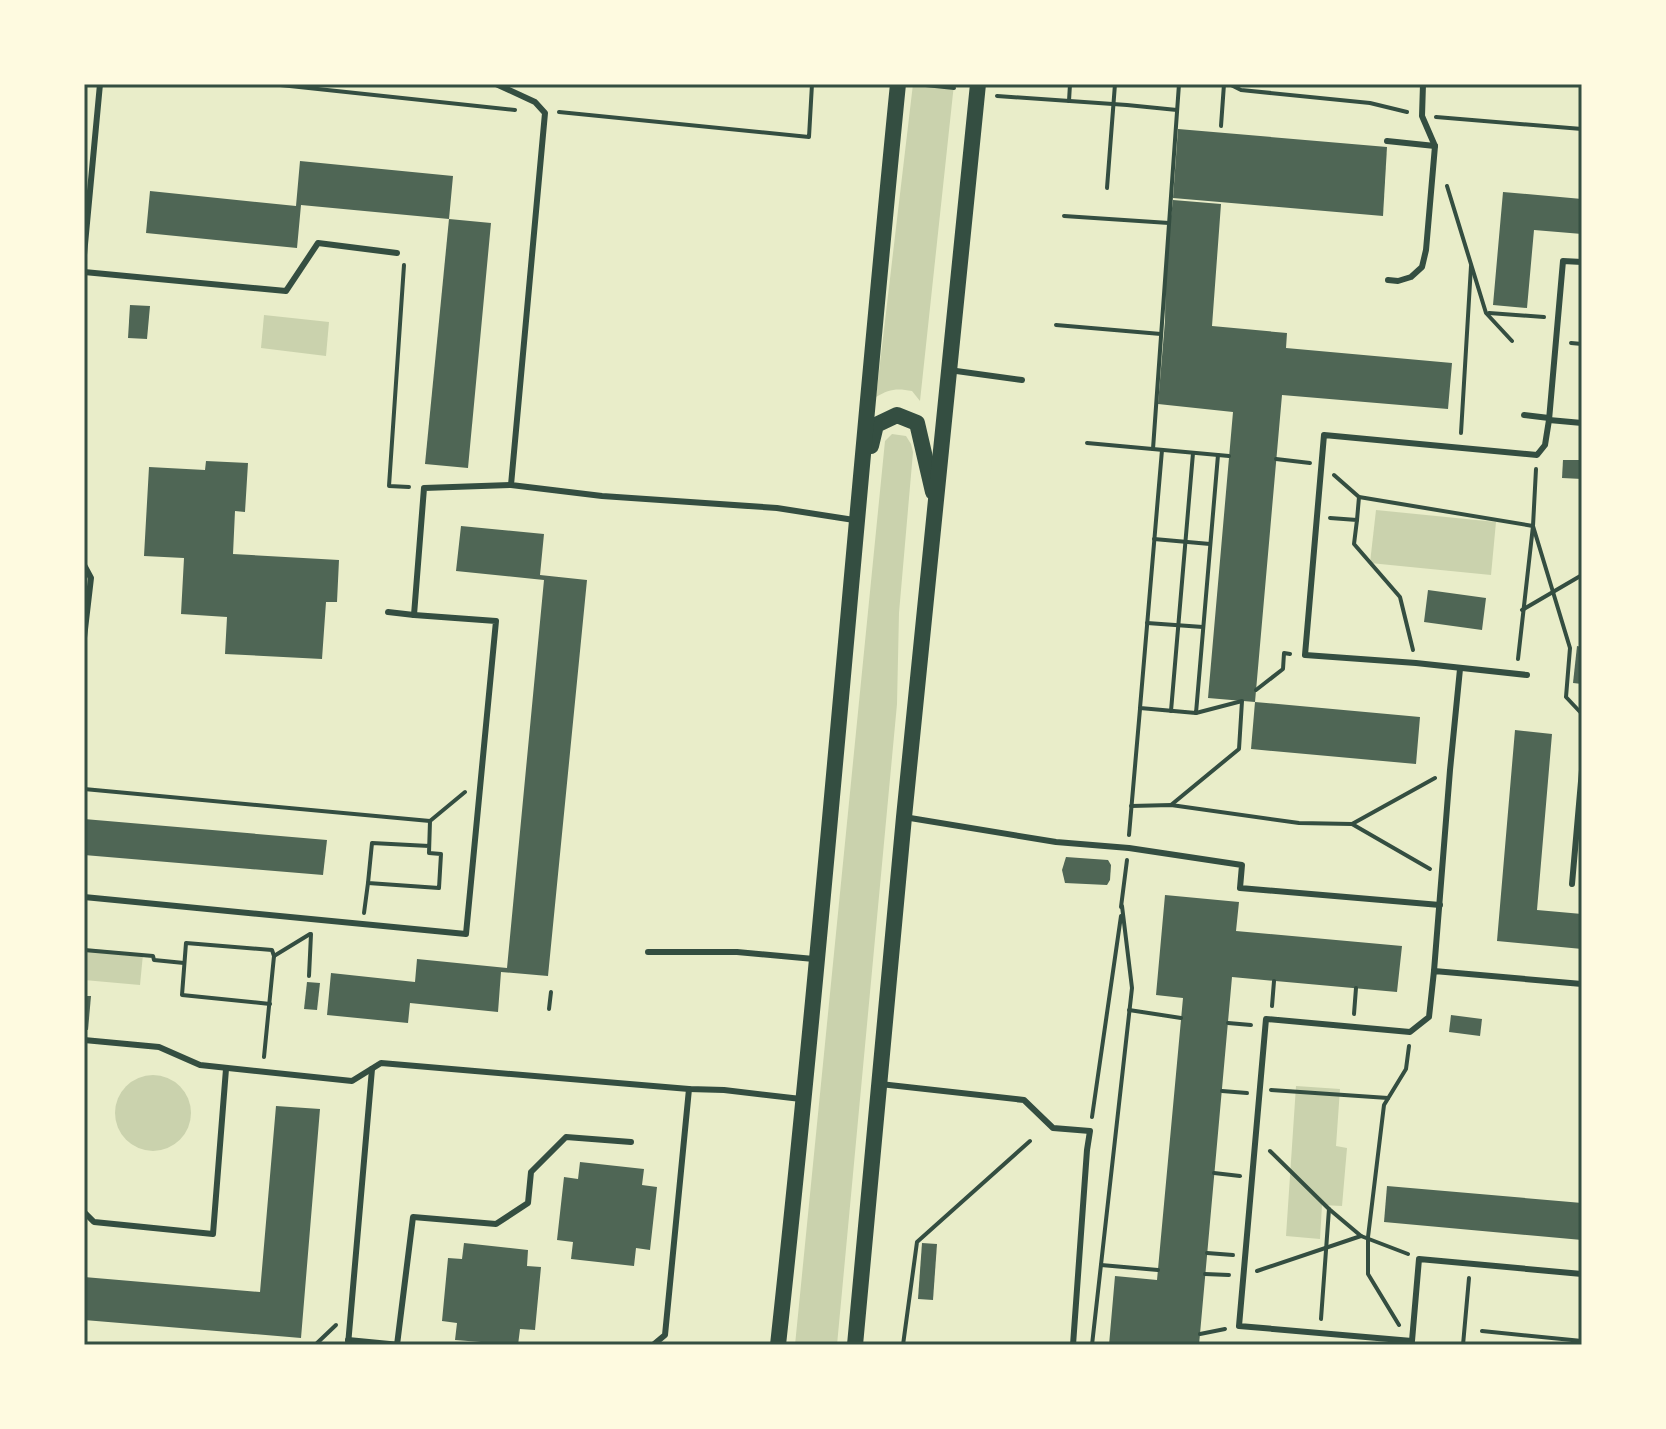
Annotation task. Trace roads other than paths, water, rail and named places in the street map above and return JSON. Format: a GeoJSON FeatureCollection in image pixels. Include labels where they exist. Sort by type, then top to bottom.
{"type":"FeatureCollection","features":[{"type":"Feature","properties":{"kind":"main road"},"geometry":{"type":"LineString","coordinates":[[778,1345],[805,1099],[898,84]]}},
{"type":"Feature","properties":{"kind":"main road"},"geometry":{"type":"LineString","coordinates":[[855,1345],[904,817],[978,84]]}},
{"type":"Feature","properties":{"kind":"main road"},"geometry":{"type":"LineString","coordinates":[[858,496],[876,425],[897,415],[917,423],[937,505]]}},
{"type":"Feature","properties":{"kind":"lane"},"geometry":{"type":"LineString","coordinates":[[84,255],[100,84]]}},
{"type":"Feature","properties":{"kind":"lane"},"geometry":{"type":"LineString","coordinates":[[496,84],[535,102],[545,113],[511,485]]}},
{"type":"Feature","properties":{"kind":"lane"},"geometry":{"type":"LineString","coordinates":[[1388,280],[1411,277],[1422,267],[1426,250],[1435,146],[1422,116],[1423,84]]}},
{"type":"Feature","properties":{"kind":"lane"},"geometry":{"type":"LineString","coordinates":[[1387,141],[1435,146]]}},
{"type":"Feature","properties":{"kind":"lane"},"geometry":{"type":"LineString","coordinates":[[84,272],[286,291],[318,243],[397,253]]}},
{"type":"Feature","properties":{"kind":"lane"},"geometry":{"type":"LineString","coordinates":[[1527,675],[1305,655],[1324,435],[1537,455],[1545,445],[1549,419],[1563,261],[1582,262]]}},
{"type":"Feature","properties":{"kind":"lane"},"geometry":{"type":"LineString","coordinates":[[949,370],[1022,380]]}},
{"type":"Feature","properties":{"kind":"lane"},"geometry":{"type":"LineString","coordinates":[[1524,415],[1582,423]]}},
{"type":"Feature","properties":{"kind":"lane"},"geometry":{"type":"LineString","coordinates":[[414,615],[424,488],[511,485],[602,496],[777,508],[856,521]]}},
{"type":"Feature","properties":{"kind":"lane"},"geometry":{"type":"LineString","coordinates":[[84,565],[91,578],[84,638]]}},
{"type":"Feature","properties":{"kind":"lane"},"geometry":{"type":"LineString","coordinates":[[84,897],[466,934],[496,621],[388,612]]}},
{"type":"Feature","properties":{"kind":"lane"},"geometry":{"type":"LineString","coordinates":[[1460,669],[1429,1017],[1410,1032],[1266,1019],[1239,1326],[1412,1341],[1419,1259],[1582,1274]]}},
{"type":"Feature","properties":{"kind":"lane"},"geometry":{"type":"LineString","coordinates":[[1572,884],[1582,770]]}},
{"type":"Feature","properties":{"kind":"lane"},"geometry":{"type":"LineString","coordinates":[[904,817],[1056,842],[1129,848],[1242,865],[1240,888],[1440,905]]}},
{"type":"Feature","properties":{"kind":"lane"},"geometry":{"type":"LineString","coordinates":[[648,952],[737,952],[818,960]]}},
{"type":"Feature","properties":{"kind":"lane"},"geometry":{"type":"LineString","coordinates":[[1434,971],[1582,984]]}},
{"type":"Feature","properties":{"kind":"lane"},"geometry":{"type":"LineString","coordinates":[[84,1040],[159,1047],[200,1065],[226,1069],[352,1081],[381,1063],[805,1099]]}},
{"type":"Feature","properties":{"kind":"lane"},"geometry":{"type":"LineString","coordinates":[[84,1212],[94,1222],[213,1234],[226,1069]]}},
{"type":"Feature","properties":{"kind":"lane"},"geometry":{"type":"LineString","coordinates":[[372,1069],[348,1342],[398,1345],[413,1217],[496,1224],[528,1203],[531,1172],[566,1137],[631,1142]]}},
{"type":"Feature","properties":{"kind":"lane"},"geometry":{"type":"LineString","coordinates":[[880,1084],[1024,1100],[1053,1128],[1090,1131],[1073,1345]]}},
{"type":"Feature","properties":{"kind":"lane"},"geometry":{"type":"LineString","coordinates":[[653,1345],[665,1335],[689,1089]]}},
{"type":"Feature","properties":{"kind":"lane"},"geometry":{"type":"LineString","coordinates":[[549,1345],[561,1345]]}}]}
